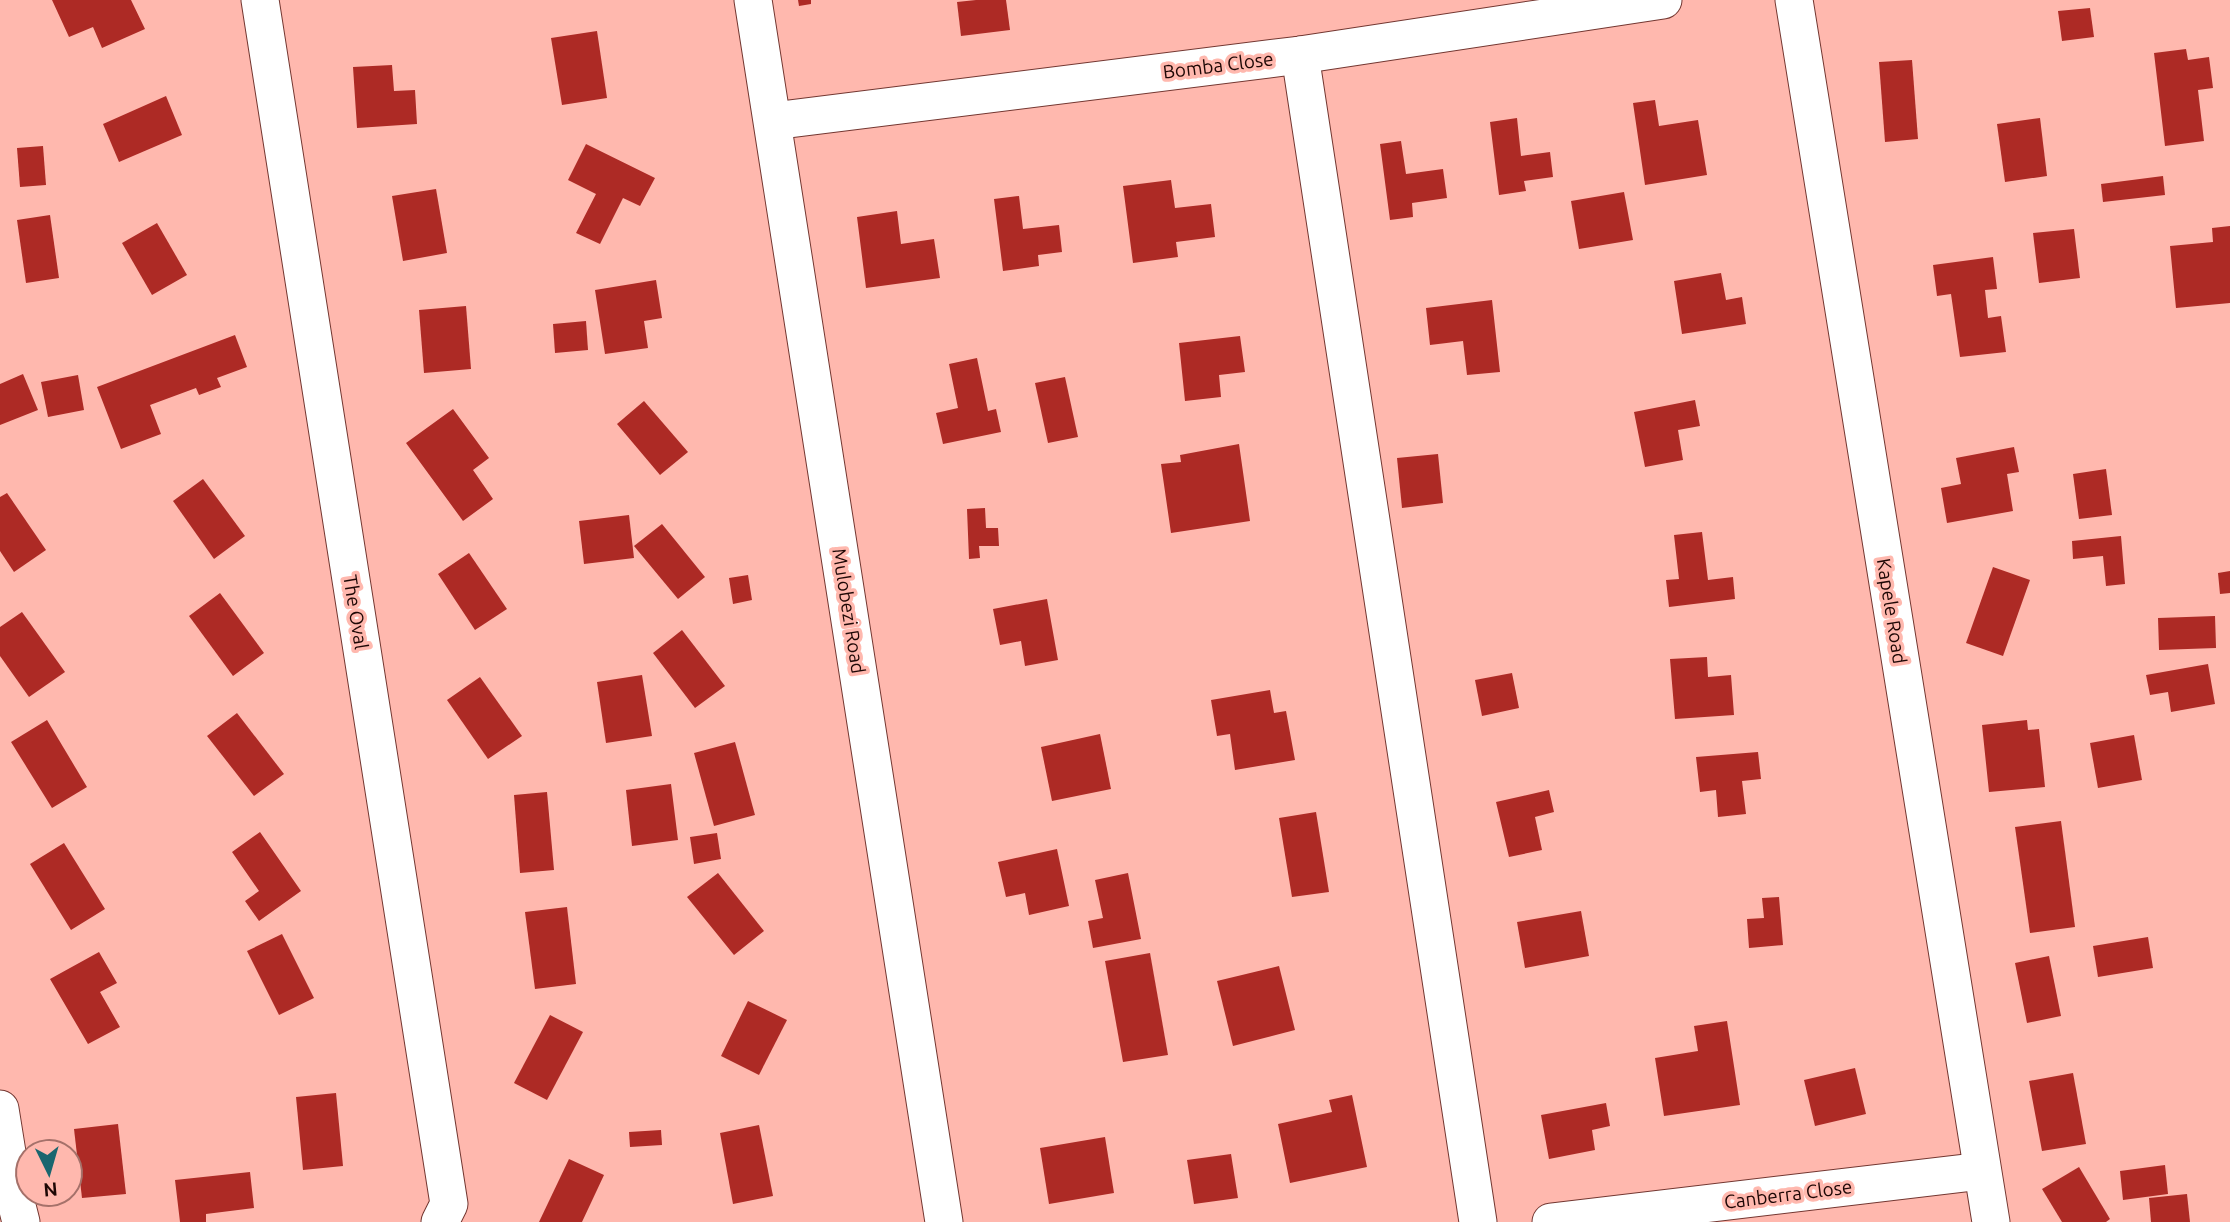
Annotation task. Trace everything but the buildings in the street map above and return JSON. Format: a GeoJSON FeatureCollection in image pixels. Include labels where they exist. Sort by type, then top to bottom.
{"type":"FeatureCollection","features":[{"type":"Feature","properties":{"kind":"street","name":"The Oval"},"geometry":{"type":"LineString","coordinates":[[260,0],[449,1204],[440,1222]]}},
{"type":"Feature","properties":{"kind":"street","name":"Mulobezi Road"},"geometry":{"type":"LineString","coordinates":[[753,0],[944,1222]]}},
{"type":"Feature","properties":{"kind":"street","name":"Bomba Close"},"geometry":{"type":"LineString","coordinates":[[773,121],[1300,55],[1662,0]]}},
{"type":"Feature","properties":{"kind":"street","name":"Kapele Road"},"geometry":{"type":"LineString","coordinates":[[1794,0],[1991,1222]]}},
{"type":"Feature","properties":{"kind":"street"},"geometry":{"type":"LineString","coordinates":[[1300,55],[1478,1222]]}},
{"type":"Feature","properties":{"kind":"street"},"geometry":{"type":"LineString","coordinates":[[0,1109],[11,1201]]}},
{"type":"Feature","properties":{"kind":"street","name":"Canberra Close"},"geometry":{"type":"LineString","coordinates":[[1551,1222],[1983,1171]]}}]}
